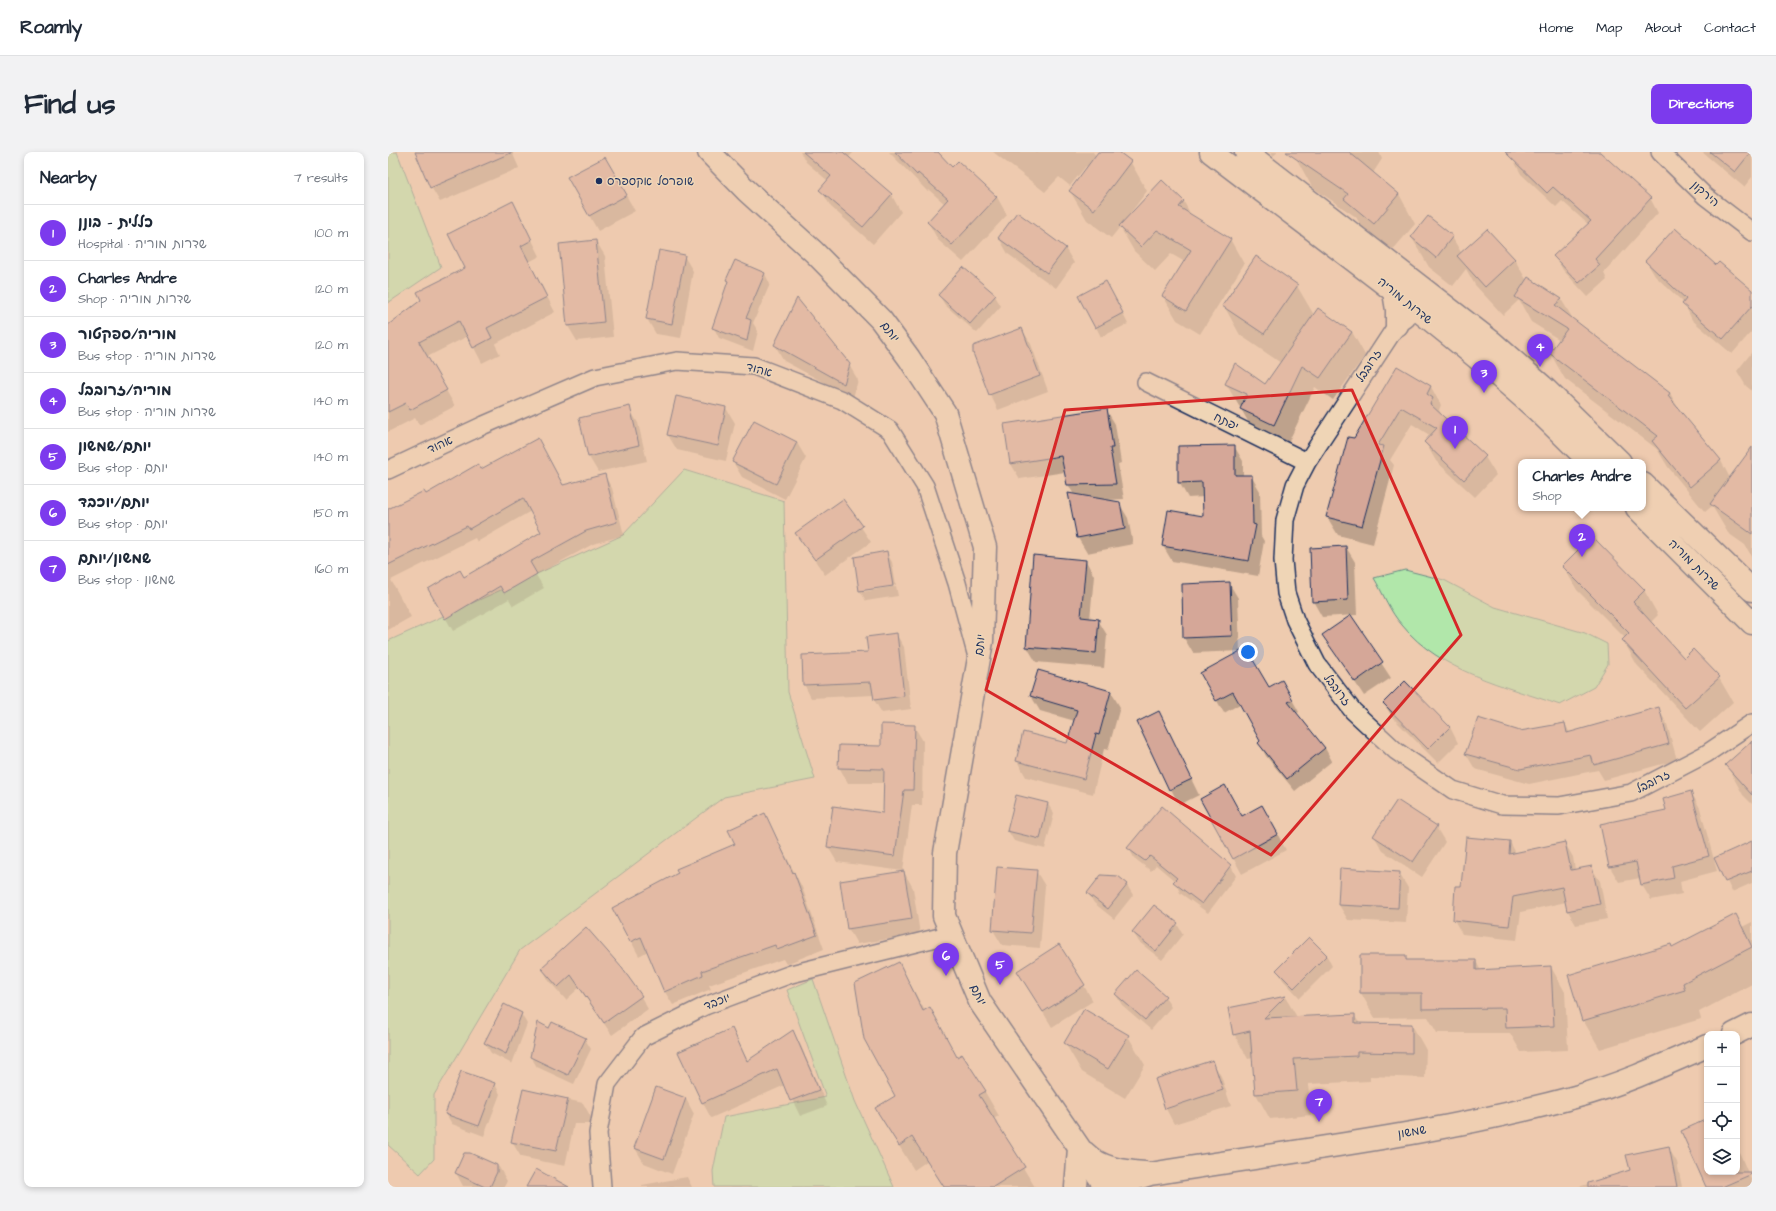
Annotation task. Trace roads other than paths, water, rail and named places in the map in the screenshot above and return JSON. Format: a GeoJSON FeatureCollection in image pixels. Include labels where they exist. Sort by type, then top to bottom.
{"type":"FeatureCollection","features":[{"type":"Feature","properties":{"kind":"street","name":"יותם"},"geometry":{"type":"LineString","coordinates":[[709,152],[747,191],[821,259],[881,320],[910,358],[945,413],[985,547],[982,641],[945,853],[944,916],[980,1002],[1106,1187]]}},
{"type":"Feature","properties":{"kind":"street","name":"שדרות מוריה"},"geometry":{"type":"LineString","coordinates":[[1211,152],[1418,311],[1536,409],[1587,459]]}},
{"type":"Feature","properties":{"kind":"street","name":"שדרות מוריה"},"geometry":{"type":"LineString","coordinates":[[1246,152],[1456,316],[1493,343],[1542,386],[1617,459]]}},
{"type":"Feature","properties":{"kind":"street","name":"הירקון"},"geometry":{"type":"LineString","coordinates":[[1660,152],[1705,196],[1752,232]]}},
{"type":"Feature","properties":{"kind":"street"},"geometry":{"type":"LineString","coordinates":[[1394,292],[1397,310],[1396,325]]}},
{"type":"Feature","properties":{"kind":"street","name":"זרובבל"},"geometry":{"type":"LineString","coordinates":[[1456,316],[1431,308],[1418,311],[1396,325],[1307,462],[1295,485],[1285,520],[1284,566],[1286,593],[1295,620],[1317,664],[1353,711],[1396,751],[1453,790],[1502,805],[1559,806],[1631,793],[1706,754],[1752,724]]}},
{"type":"Feature","properties":{"kind":"street","name":"אהוד"},"geometry":{"type":"LineString","coordinates":[[388,470],[484,425],[595,378],[677,360],[754,366],[842,400],[890,430],[925,486],[957,583],[978,660]]}},
{"type":"Feature","properties":{"kind":"street","name":"יפתח"},"geometry":{"type":"LineString","coordinates":[[1146,382],[1307,462]]}},
{"type":"Feature","properties":{"kind":"street","name":"שדרות מוריה"},"geometry":{"type":"LineString","coordinates":[[1646,487],[1752,590]]}},
{"type":"Feature","properties":{"kind":"street","name":"שדרות מוריה"},"geometry":{"type":"LineString","coordinates":[[1640,511],[1752,623]]}},
{"type":"Feature","properties":{"kind":"street","name":"יוכבד"},"geometry":{"type":"LineString","coordinates":[[602,1187],[598,1133],[607,1084],[643,1036],[705,1006],[791,974],[952,934]]}},
{"type":"Feature","properties":{"kind":"street"},"geometry":{"type":"LineString","coordinates":[[1740,1031],[1752,1025]]}},
{"type":"Feature","properties":{"kind":"street","name":"שמשון"},"geometry":{"type":"LineString","coordinates":[[1109,1187],[1459,1125],[1576,1097],[1641,1075],[1704,1047]]}},
{"type":"Feature","properties":{"kind":"street"},"geometry":{"type":"LineString","coordinates":[[1079,1148],[1093,1161],[1142,1180]]}},
{"type":"Feature","properties":{"kind":"street"},"geometry":{"type":"LineString","coordinates":[[1076,1187],[1079,1148]]}},
{"type":"Feature","properties":{"kind":"place","name":"שופרסל אקספרס"},"geometry":{"type":"Point","coordinates":[599,181]}},
{"type":"Feature","properties":{"kind":"place","name":"מוריה/זרובבל"},"geometry":{"type":"Point","coordinates":[1540,367]}},
{"type":"Feature","properties":{"kind":"place","name":"מוריה/ספקטור"},"geometry":{"type":"Point","coordinates":[1484,393]}},
{"type":"Feature","properties":{"kind":"place","name":"כללית - בונן"},"geometry":{"type":"Point","coordinates":[1455,449]}},
{"type":"Feature","properties":{"kind":"place","name":"Charles Andre"},"geometry":{"type":"Point","coordinates":[1582,557]}},
{"type":"Feature","properties":{"kind":"place","name":"יותם/יוכבד"},"geometry":{"type":"Point","coordinates":[946,976]}},
{"type":"Feature","properties":{"kind":"place","name":"יותם/שמשון"},"geometry":{"type":"Point","coordinates":[1000,985]}},
{"type":"Feature","properties":{"kind":"place","name":"שמשון/יותם"},"geometry":{"type":"Point","coordinates":[1319,1122]}}]}
